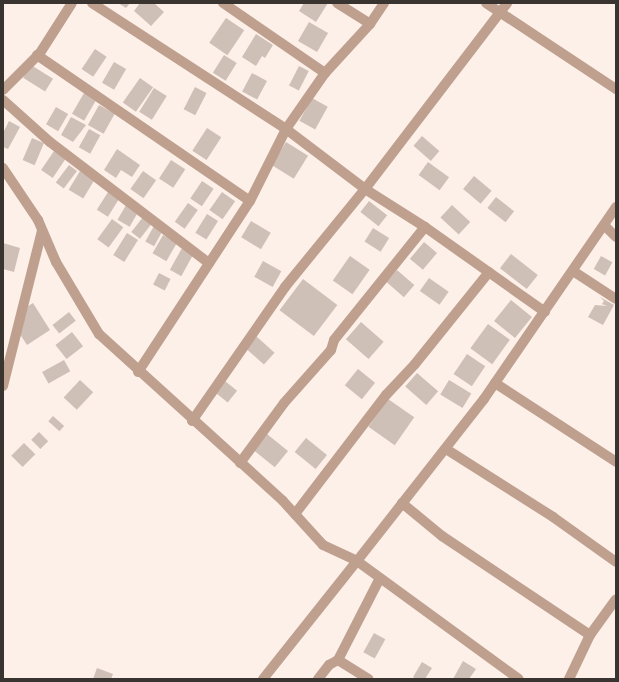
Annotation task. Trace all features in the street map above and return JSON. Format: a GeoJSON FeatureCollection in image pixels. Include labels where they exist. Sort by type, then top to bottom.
{"type":"FeatureCollection","features":[{"type":"Feature","properties":{"kind":"street"},"geometry":{"type":"LineString","coordinates":[[3,90],[37,55],[72,3]]}},
{"type":"Feature","properties":{"kind":"street"},"geometry":{"type":"LineString","coordinates":[[92,3],[286,129],[365,189],[425,227],[544,312]]}},
{"type":"Feature","properties":{"kind":"street"},"geometry":{"type":"LineString","coordinates":[[223,3],[325,73]]}},
{"type":"Feature","properties":{"kind":"street"},"geometry":{"type":"LineString","coordinates":[[337,3],[370,24]]}},
{"type":"Feature","properties":{"kind":"street"},"geometry":{"type":"LineString","coordinates":[[138,372],[250,201],[286,129],[325,73],[370,24],[384,3]]}},
{"type":"Feature","properties":{"kind":"street"},"geometry":{"type":"LineString","coordinates":[[486,3],[504,7],[616,89]]}},
{"type":"Feature","properties":{"kind":"street"},"geometry":{"type":"LineString","coordinates":[[192,421],[285,287],[365,189],[504,7]]}},
{"type":"Feature","properties":{"kind":"street"},"geometry":{"type":"LineString","coordinates":[[37,55],[250,201]]}},
{"type":"Feature","properties":{"kind":"street"},"geometry":{"type":"LineString","coordinates":[[3,100],[50,142],[210,263]]}},
{"type":"Feature","properties":{"kind":"street"},"geometry":{"type":"LineString","coordinates":[[3,168],[42,231],[56,262],[99,334],[138,372],[295,514],[323,545],[357,561],[519,679]]}},
{"type":"Feature","properties":{"kind":"street"},"geometry":{"type":"LineString","coordinates":[[263,679],[446,449],[495,383],[574,271],[616,207]]}},
{"type":"Feature","properties":{"kind":"street"},"geometry":{"type":"LineString","coordinates":[[604,225],[616,237]]}},
{"type":"Feature","properties":{"kind":"street"},"geometry":{"type":"LineString","coordinates":[[240,463],[284,403],[330,350],[334,340],[425,227]]}},
{"type":"Feature","properties":{"kind":"street"},"geometry":{"type":"LineString","coordinates":[[3,386],[42,231]]}},
{"type":"Feature","properties":{"kind":"street"},"geometry":{"type":"LineString","coordinates":[[574,271],[616,299]]}},
{"type":"Feature","properties":{"kind":"street"},"geometry":{"type":"LineString","coordinates":[[295,514],[386,395],[415,364],[489,272]]}},
{"type":"Feature","properties":{"kind":"street"},"geometry":{"type":"LineString","coordinates":[[495,383],[616,462]]}},
{"type":"Feature","properties":{"kind":"street"},"geometry":{"type":"LineString","coordinates":[[446,449],[553,517],[616,562]]}},
{"type":"Feature","properties":{"kind":"street"},"geometry":{"type":"LineString","coordinates":[[402,503],[442,536],[590,636]]}},
{"type":"Feature","properties":{"kind":"street"},"geometry":{"type":"LineString","coordinates":[[318,679],[329,665],[338,660],[380,578]]}},
{"type":"Feature","properties":{"kind":"street"},"geometry":{"type":"LineString","coordinates":[[569,679],[590,636],[616,599]]}},
{"type":"Feature","properties":{"kind":"street"},"geometry":{"type":"LineString","coordinates":[[338,660],[369,679]]}},
{"type":"Feature","properties":{"kind":"building"},"geometry":{"type":"Polygon","coordinates":[[[118,3],[130,3],[126,8],[118,3]]]}},
{"type":"Feature","properties":{"kind":"building"},"geometry":{"type":"Polygon","coordinates":[[[140,3],[154,3],[164,12],[151,26],[134,11],[140,3]]]}},
{"type":"Feature","properties":{"kind":"building"},"geometry":{"type":"Polygon","coordinates":[[[304,3],[328,3],[316,22],[299,11],[304,3]]]}},
{"type":"Feature","properties":{"kind":"building"},"geometry":{"type":"Polygon","coordinates":[[[226,18],[244,30],[227,55],[209,43],[226,18]]]}},
{"type":"Feature","properties":{"kind":"building"},"geometry":{"type":"Polygon","coordinates":[[[309,22],[328,33],[317,52],[298,41],[309,22]]]}},
{"type":"Feature","properties":{"kind":"building"},"geometry":{"type":"Polygon","coordinates":[[[256,34],[273,45],[265,58],[262,56],[256,66],[242,57],[256,34]]]}},
{"type":"Feature","properties":{"kind":"building"},"geometry":{"type":"Polygon","coordinates":[[[95,49],[107,57],[93,77],[82,69],[95,49]]]}},
{"type":"Feature","properties":{"kind":"building"},"geometry":{"type":"Polygon","coordinates":[[[224,55],[237,63],[226,81],[213,73],[224,55]]]}},
{"type":"Feature","properties":{"kind":"building"},"geometry":{"type":"Polygon","coordinates":[[[114,62],[126,69],[114,90],[102,83],[114,62]]]}},
{"type":"Feature","properties":{"kind":"building"},"geometry":{"type":"Polygon","coordinates":[[[31,65],[53,79],[45,91],[23,78],[31,65]]]}},
{"type":"Feature","properties":{"kind":"building"},"geometry":{"type":"Polygon","coordinates":[[[299,66],[309,71],[299,91],[289,86],[299,66]]]}},
{"type":"Feature","properties":{"kind":"building"},"geometry":{"type":"Polygon","coordinates":[[[252,73],[267,81],[257,100],[242,92],[252,73]]]}},
{"type":"Feature","properties":{"kind":"building"},"geometry":{"type":"Polygon","coordinates":[[[140,78],[153,87],[136,112],[123,103],[140,78]]]}},
{"type":"Feature","properties":{"kind":"building"},"geometry":{"type":"Polygon","coordinates":[[[195,87],[207,93],[195,115],[184,109],[195,87]]]}},
{"type":"Feature","properties":{"kind":"building"},"geometry":{"type":"Polygon","coordinates":[[[154,88],[167,96],[152,120],[139,112],[154,88]]]}},
{"type":"Feature","properties":{"kind":"building"},"geometry":{"type":"Polygon","coordinates":[[[84,93],[96,100],[84,121],[72,114],[84,93]]]}},
{"type":"Feature","properties":{"kind":"building"},"geometry":{"type":"Polygon","coordinates":[[[312,98],[328,107],[315,129],[299,121],[312,98]]]}},
{"type":"Feature","properties":{"kind":"building"},"geometry":{"type":"Polygon","coordinates":[[[99,105],[115,114],[104,134],[88,125],[99,105]]]}},
{"type":"Feature","properties":{"kind":"building"},"geometry":{"type":"Polygon","coordinates":[[[56,107],[68,114],[58,131],[46,124],[56,107]]]}},
{"type":"Feature","properties":{"kind":"building"},"geometry":{"type":"Polygon","coordinates":[[[71,117],[86,125],[73,142],[61,135],[71,117]]]}},
{"type":"Feature","properties":{"kind":"building"},"geometry":{"type":"Polygon","coordinates":[[[9,121],[20,127],[8,149],[3,147],[3,133],[9,121]]]}},
{"type":"Feature","properties":{"kind":"building"},"geometry":{"type":"Polygon","coordinates":[[[207,128],[221,137],[207,160],[192,151],[207,128]]]}},
{"type":"Feature","properties":{"kind":"building"},"geometry":{"type":"Polygon","coordinates":[[[89,129],[100,135],[90,154],[79,147],[89,129]]]}},
{"type":"Feature","properties":{"kind":"building"},"geometry":{"type":"Polygon","coordinates":[[[422,136],[439,151],[431,161],[413,146],[422,136]]]}},
{"type":"Feature","properties":{"kind":"building"},"geometry":{"type":"Polygon","coordinates":[[[32,138],[44,143],[35,165],[23,160],[32,138]]]}},
{"type":"Feature","properties":{"kind":"building"},"geometry":{"type":"Polygon","coordinates":[[[286,142],[308,156],[294,179],[272,165],[286,142]]]}},
{"type":"Feature","properties":{"kind":"building"},"geometry":{"type":"Polygon","coordinates":[[[117,149],[140,165],[132,177],[121,170],[116,178],[104,170],[117,149]]]}},
{"type":"Feature","properties":{"kind":"building"},"geometry":{"type":"Polygon","coordinates":[[[54,151],[66,159],[53,178],[41,170],[54,151]]]}},
{"type":"Feature","properties":{"kind":"building"},"geometry":{"type":"Polygon","coordinates":[[[171,160],[185,169],[173,188],[159,178],[171,160]]]}},
{"type":"Feature","properties":{"kind":"building"},"geometry":{"type":"Polygon","coordinates":[[[428,162],[449,177],[440,190],[419,175],[428,162]]]}},
{"type":"Feature","properties":{"kind":"building"},"geometry":{"type":"Polygon","coordinates":[[[69,165],[77,171],[64,189],[56,183],[69,165]]]}},
{"type":"Feature","properties":{"kind":"building"},"geometry":{"type":"Polygon","coordinates":[[[80,171],[95,180],[83,199],[69,190],[80,171]]]}},
{"type":"Feature","properties":{"kind":"building"},"geometry":{"type":"Polygon","coordinates":[[[143,171],[156,180],[143,198],[130,189],[143,171]]]}},
{"type":"Feature","properties":{"kind":"building"},"geometry":{"type":"Polygon","coordinates":[[[474,176],[492,191],[481,204],[463,189],[474,176]]]}},
{"type":"Feature","properties":{"kind":"building"},"geometry":{"type":"Polygon","coordinates":[[[202,181],[214,189],[202,206],[190,198],[202,181]]]}},
{"type":"Feature","properties":{"kind":"building"},"geometry":{"type":"Polygon","coordinates":[[[108,192],[119,199],[108,217],[97,210],[108,192]]]}},
{"type":"Feature","properties":{"kind":"building"},"geometry":{"type":"Polygon","coordinates":[[[222,192],[235,201],[222,219],[209,210],[222,192]]]}},
{"type":"Feature","properties":{"kind":"building"},"geometry":{"type":"Polygon","coordinates":[[[496,197],[514,211],[506,222],[487,208],[496,197]]]}},
{"type":"Feature","properties":{"kind":"building"},"geometry":{"type":"Polygon","coordinates":[[[369,201],[387,215],[379,226],[360,212],[369,201]]]}},
{"type":"Feature","properties":{"kind":"building"},"geometry":{"type":"Polygon","coordinates":[[[188,203],[198,210],[185,229],[175,222],[188,203]]]}},
{"type":"Feature","properties":{"kind":"building"},"geometry":{"type":"Polygon","coordinates":[[[126,205],[138,212],[130,227],[118,220],[126,205]]]}},
{"type":"Feature","properties":{"kind":"building"},"geometry":{"type":"Polygon","coordinates":[[[452,205],[470,222],[459,234],[440,217],[452,205]]]}},
{"type":"Feature","properties":{"kind":"building"},"geometry":{"type":"Polygon","coordinates":[[[207,214],[218,221],[206,240],[195,233],[207,214]]]}},
{"type":"Feature","properties":{"kind":"building"},"geometry":{"type":"Polygon","coordinates":[[[143,217],[152,224],[140,239],[131,232],[143,217]]]}},
{"type":"Feature","properties":{"kind":"building"},"geometry":{"type":"Polygon","coordinates":[[[112,219],[123,227],[109,247],[97,239],[112,219]]]}},
{"type":"Feature","properties":{"kind":"building"},"geometry":{"type":"Polygon","coordinates":[[[251,221],[271,233],[261,249],[241,237],[251,221]]]}},
{"type":"Feature","properties":{"kind":"building"},"geometry":{"type":"Polygon","coordinates":[[[155,224],[164,229],[154,246],[145,241],[155,224]]]}},
{"type":"Feature","properties":{"kind":"building"},"geometry":{"type":"Polygon","coordinates":[[[373,228],[389,238],[381,252],[365,242],[373,228]]]}},
{"type":"Feature","properties":{"kind":"building"},"geometry":{"type":"Polygon","coordinates":[[[127,233],[138,240],[124,262],[113,255],[127,233]]]}},
{"type":"Feature","properties":{"kind":"building"},"geometry":{"type":"Polygon","coordinates":[[[163,235],[177,243],[166,261],[152,253],[163,235]]]}},
{"type":"Feature","properties":{"kind":"building"},"geometry":{"type":"Polygon","coordinates":[[[424,242],[437,253],[423,270],[410,259],[424,242]]]}},
{"type":"Feature","properties":{"kind":"building"},"geometry":{"type":"Polygon","coordinates":[[[3,243],[20,248],[14,272],[3,269],[3,243]]]}},
{"type":"Feature","properties":{"kind":"building"},"geometry":{"type":"Polygon","coordinates":[[[182,248],[193,254],[181,276],[170,270],[182,248]]]}},
{"type":"Feature","properties":{"kind":"building"},"geometry":{"type":"Polygon","coordinates":[[[511,254],[538,275],[527,289],[500,268],[511,254]]]}},
{"type":"Feature","properties":{"kind":"building"},"geometry":{"type":"Polygon","coordinates":[[[350,256],[370,270],[352,294],[333,281],[350,256]]]}},
{"type":"Feature","properties":{"kind":"building"},"geometry":{"type":"Polygon","coordinates":[[[601,256],[612,262],[605,275],[594,269],[601,256]]]}},
{"type":"Feature","properties":{"kind":"building"},"geometry":{"type":"Polygon","coordinates":[[[263,261],[281,271],[273,287],[254,277],[263,261]]]}},
{"type":"Feature","properties":{"kind":"building"},"geometry":{"type":"Polygon","coordinates":[[[397,270],[414,285],[404,297],[387,282],[397,270]]]}},
{"type":"Feature","properties":{"kind":"building"},"geometry":{"type":"Polygon","coordinates":[[[159,273],[171,279],[165,290],[153,285],[159,273]]]}},
{"type":"Feature","properties":{"kind":"building"},"geometry":{"type":"Polygon","coordinates":[[[429,278],[449,292],[439,305],[420,291],[429,278]]]}},
{"type":"Feature","properties":{"kind":"building"},"geometry":{"type":"Polygon","coordinates":[[[303,279],[337,305],[314,336],[280,310],[303,279]]]}},
{"type":"Feature","properties":{"kind":"building"},"geometry":{"type":"Polygon","coordinates":[[[600,297],[614,305],[603,325],[588,317],[595,305],[607,306],[602,304],[604,301],[600,297]]]}},
{"type":"Feature","properties":{"kind":"building"},"geometry":{"type":"Polygon","coordinates":[[[511,300],[532,317],[515,338],[494,321],[511,300]]]}},
{"type":"Feature","properties":{"kind":"building"},"geometry":{"type":"Polygon","coordinates":[[[33,303],[50,330],[27,345],[18,331],[25,308],[33,303]]]}},
{"type":"Feature","properties":{"kind":"building"},"geometry":{"type":"Polygon","coordinates":[[[69,312],[76,321],[59,334],[52,325],[69,312]]]}},
{"type":"Feature","properties":{"kind":"building"},"geometry":{"type":"Polygon","coordinates":[[[361,322],[384,342],[369,359],[346,339],[361,322]]]}},
{"type":"Feature","properties":{"kind":"building"},"geometry":{"type":"Polygon","coordinates":[[[488,324],[510,340],[492,364],[470,348],[488,324]]]}},
{"type":"Feature","properties":{"kind":"building"},"geometry":{"type":"Polygon","coordinates":[[[72,332],[83,346],[67,359],[55,345],[72,332]]]}},
{"type":"Feature","properties":{"kind":"building"},"geometry":{"type":"Polygon","coordinates":[[[256,336],[275,353],[264,365],[245,348],[256,336]]]}},
{"type":"Feature","properties":{"kind":"building"},"geometry":{"type":"Polygon","coordinates":[[[467,354],[485,366],[472,386],[454,374],[467,354]]]}},
{"type":"Feature","properties":{"kind":"building"},"geometry":{"type":"Polygon","coordinates":[[[64,360],[70,371],[48,383],[42,372],[64,360]]]}},
{"type":"Feature","properties":{"kind":"building"},"geometry":{"type":"Polygon","coordinates":[[[358,369],[375,383],[362,399],[345,385],[358,369]]]}},
{"type":"Feature","properties":{"kind":"building"},"geometry":{"type":"Polygon","coordinates":[[[417,373],[438,391],[426,405],[405,387],[417,373]]]}},
{"type":"Feature","properties":{"kind":"building"},"geometry":{"type":"Polygon","coordinates":[[[220,377],[237,391],[228,403],[211,389],[220,377]]]}},
{"type":"Feature","properties":{"kind":"building"},"geometry":{"type":"Polygon","coordinates":[[[80,380],[93,392],[77,410],[64,398],[80,380]]]}},
{"type":"Feature","properties":{"kind":"building"},"geometry":{"type":"Polygon","coordinates":[[[449,380],[471,393],[463,408],[440,395],[449,380]]]}},
{"type":"Feature","properties":{"kind":"building"},"geometry":{"type":"Polygon","coordinates":[[[388,399],[414,417],[395,445],[368,427],[388,399]]]}},
{"type":"Feature","properties":{"kind":"building"},"geometry":{"type":"Polygon","coordinates":[[[53,416],[64,426],[59,431],[48,421],[53,416]]]}},
{"type":"Feature","properties":{"kind":"building"},"geometry":{"type":"Polygon","coordinates":[[[39,432],[48,441],[40,449],[31,440],[39,432]]]}},
{"type":"Feature","properties":{"kind":"building"},"geometry":{"type":"Polygon","coordinates":[[[267,434],[288,451],[275,467],[254,450],[267,434]]]}},
{"type":"Feature","properties":{"kind":"building"},"geometry":{"type":"Polygon","coordinates":[[[306,438],[327,455],[316,469],[295,452],[306,438]]]}},
{"type":"Feature","properties":{"kind":"building"},"geometry":{"type":"Polygon","coordinates":[[[24,443],[35,454],[23,467],[11,456],[24,443]]]}},
{"type":"Feature","properties":{"kind":"building"},"geometry":{"type":"Polygon","coordinates":[[[374,633],[385,639],[375,659],[363,652],[374,633]]]}},
{"type":"Feature","properties":{"kind":"building"},"geometry":{"type":"Polygon","coordinates":[[[463,661],[476,669],[469,679],[453,679],[463,661]]]}},
{"type":"Feature","properties":{"kind":"building"},"geometry":{"type":"Polygon","coordinates":[[[422,662],[432,668],[425,679],[416,679],[413,677],[422,662]]]}},
{"type":"Feature","properties":{"kind":"building"},"geometry":{"type":"Polygon","coordinates":[[[97,668],[113,674],[111,679],[93,679],[97,668]]]}}]}
